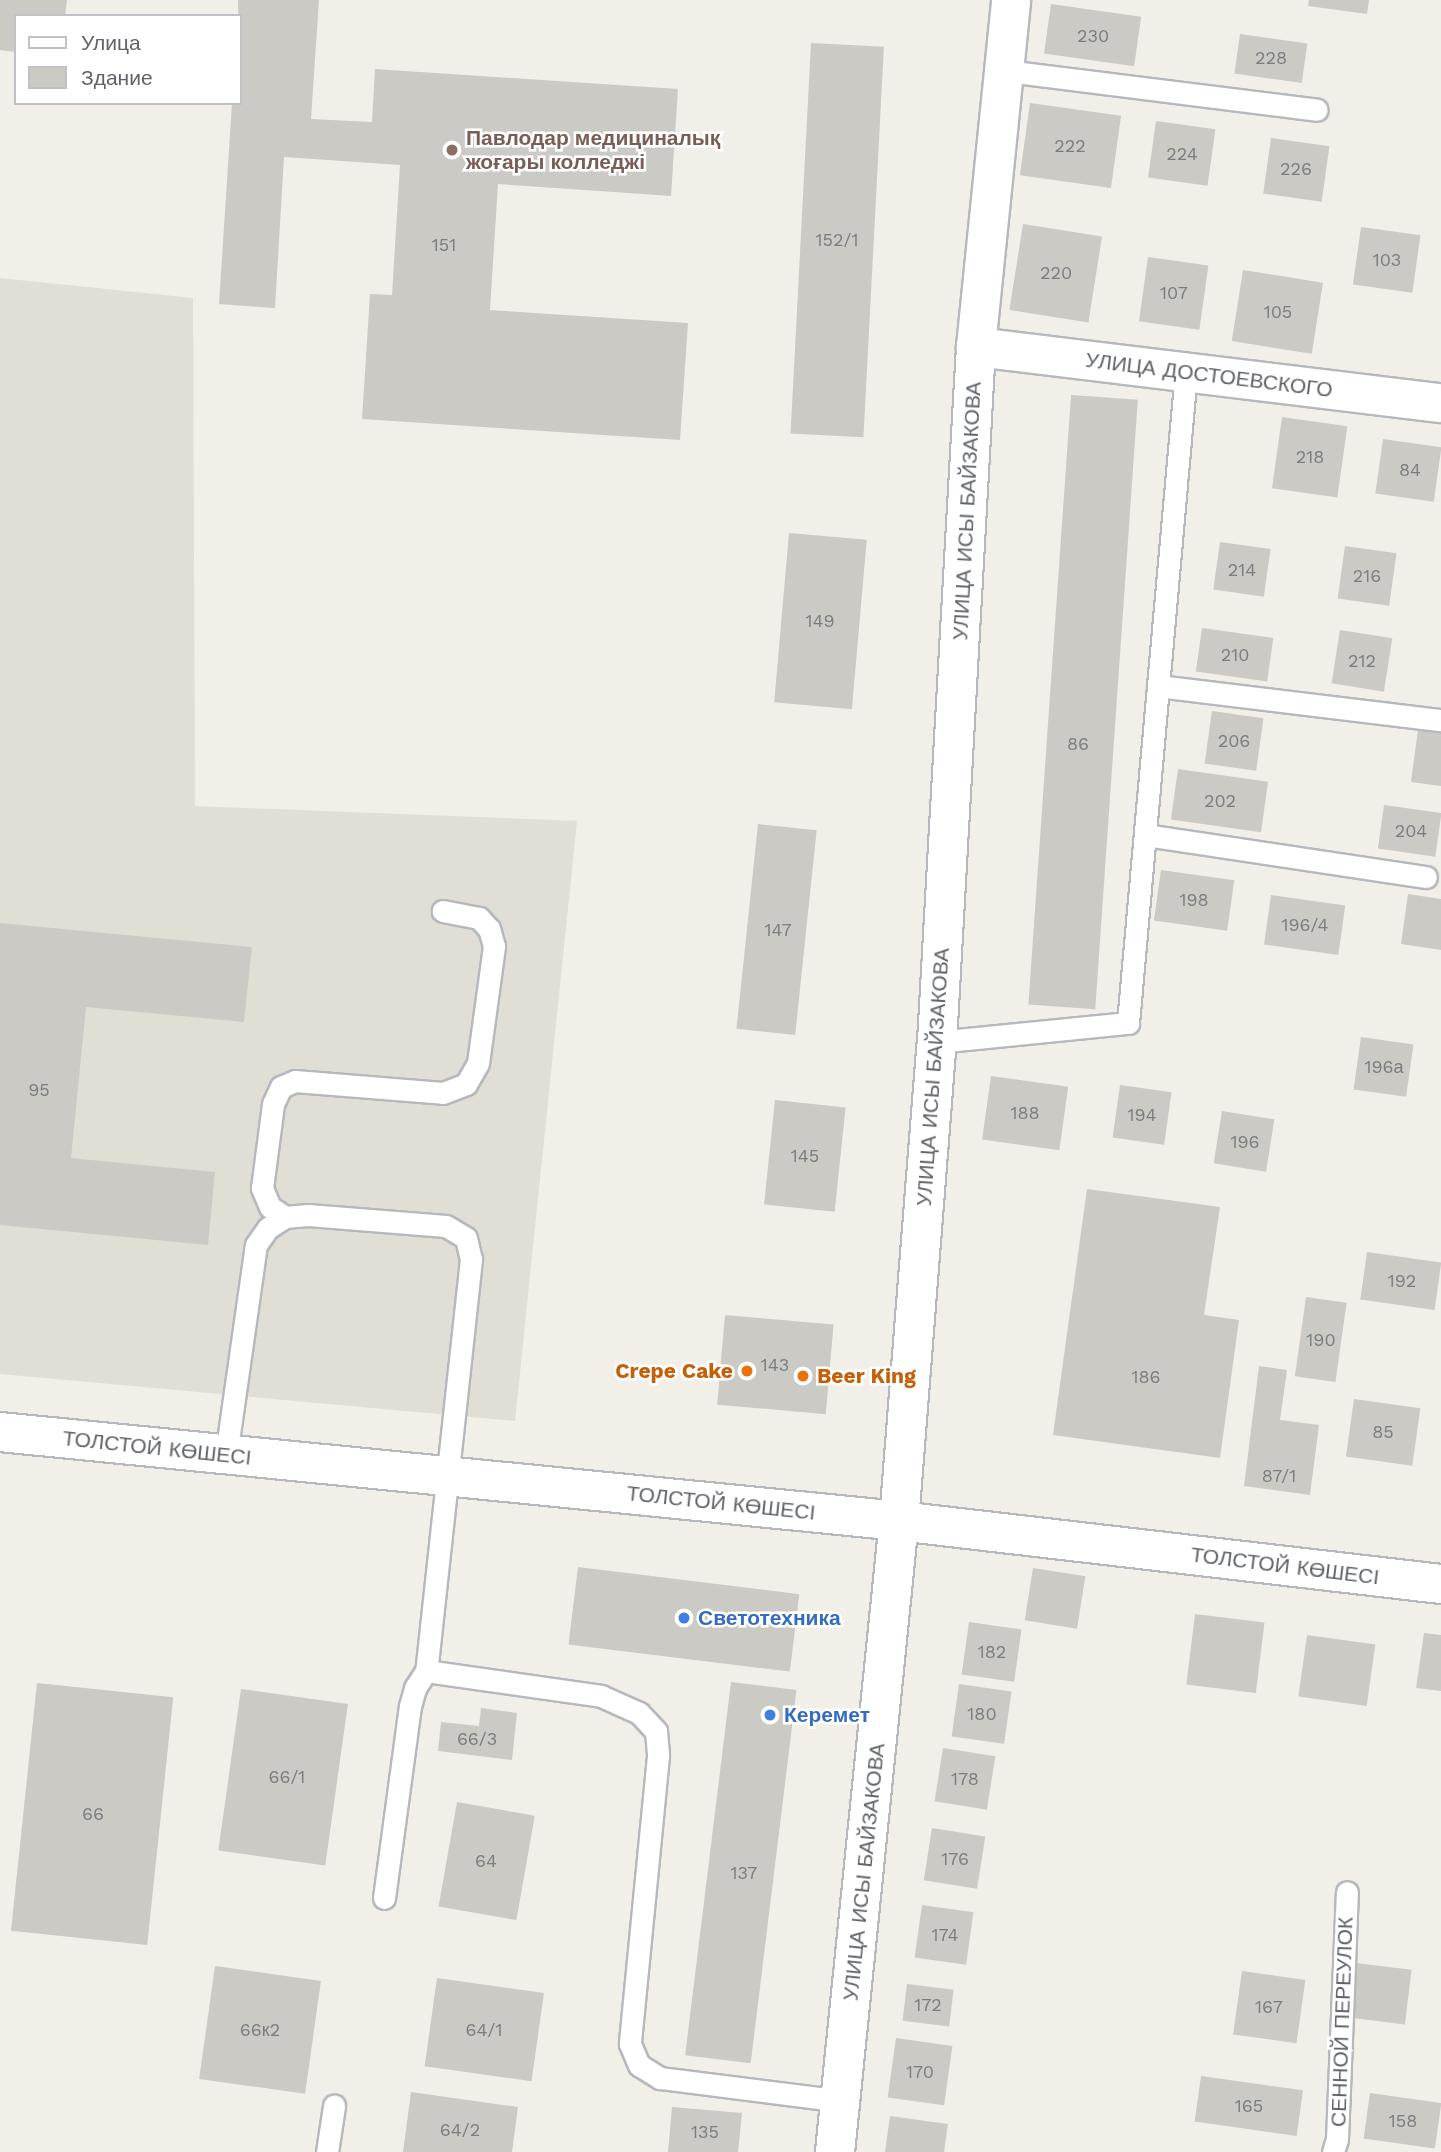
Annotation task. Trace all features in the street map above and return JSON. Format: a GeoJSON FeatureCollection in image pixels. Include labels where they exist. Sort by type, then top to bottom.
{"type":"FeatureCollection","features":[{"type":"Feature","properties":{"kind":"street","name":"УЛИЦА ИСЫ БАЙЗАКОВА"},"geometry":{"type":"LineString","coordinates":[[835,2152],[899,1521],[937,1042],[976,347],[1006,71],[1011,0]]}},
{"type":"Feature","properties":{"kind":"street","name":"УЛИЦА ДОСТОЕВСКОГО"},"geometry":{"type":"LineString","coordinates":[[976,347],[1441,403]]}},
{"type":"Feature","properties":{"kind":"street","name":"ТОЛСТОЙ КӨШЕСІ"},"geometry":{"type":"LineString","coordinates":[[0,1432],[899,1521],[1441,1584]]}},
{"type":"Feature","properties":{"kind":"lane"},"geometry":{"type":"LineString","coordinates":[[1006,71],[1317,110]]}},
{"type":"Feature","properties":{"kind":"lane"},"geometry":{"type":"LineString","coordinates":[[937,1042],[1128,1023],[1186,372]]}},
{"type":"Feature","properties":{"kind":"lane"},"geometry":{"type":"LineString","coordinates":[[1158,687],[1441,720]]}},
{"type":"Feature","properties":{"kind":"lane"},"geometry":{"type":"LineString","coordinates":[[1145,835],[1426,877]]}},
{"type":"Feature","properties":{"kind":"lane"},"geometry":{"type":"LineString","coordinates":[[285,1217],[270,1207],[262,1188],[273,1104],[281,1087],[295,1081],[443,1093],[466,1084],[478,1063],[494,946],[489,929],[479,918],[443,911]]}},
{"type":"Feature","properties":{"kind":"lane"},"geometry":{"type":"LineString","coordinates":[[226,1455],[257,1245],[268,1228],[285,1217],[307,1215],[446,1226],[466,1238],[471,1259],[426,1671],[415,1688],[410,1706],[384,1898]]}},
{"type":"Feature","properties":{"kind":"lane"},"geometry":{"type":"LineString","coordinates":[[426,1671],[601,1696],[639,1713],[656,1731],[658,1756],[630,2044],[639,2065],[660,2078],[842,2101]]}},
{"type":"Feature","properties":{"kind":"lane","name":"СЕННОЙ ПЕРЕУЛОК"},"geometry":{"type":"LineString","coordinates":[[1333,2152],[1337,2139],[1347,1892]]}},
{"type":"Feature","properties":{"kind":"lane"},"geometry":{"type":"LineString","coordinates":[[327,2152],[334,2106]]}},
{"type":"Feature","properties":{"kind":"shaded area"},"geometry":{"type":"Polygon","coordinates":[[[0,278],[193,298],[195,806],[577,821],[515,1421],[0,1374],[0,278]]]}},
{"type":"Feature","properties":{"kind":"building"},"geometry":{"type":"Polygon","coordinates":[[[0,0],[67,0],[65,14],[14,14],[14,52],[0,50],[0,0]]]}},
{"type":"Feature","properties":{"kind":"building"},"geometry":{"type":"Polygon","coordinates":[[[238,0],[319,0],[311,119],[372,122],[375,69],[678,89],[671,196],[498,184],[490,310],[688,323],[680,440],[362,419],[370,294],[392,295],[400,165],[284,157],[275,308],[219,304],[232,105],[242,105],[242,14],[238,14],[238,0]]]}},
{"type":"Feature","properties":{"kind":"building"},"geometry":{"type":"Polygon","coordinates":[[[1309,0],[1369,0],[1367,14],[1308,6],[1309,0]]]}},
{"type":"Feature","properties":{"kind":"building"},"geometry":{"type":"Polygon","coordinates":[[[1051,4],[1141,17],[1134,66],[1044,54],[1051,4]]]}},
{"type":"Feature","properties":{"kind":"building"},"geometry":{"type":"Polygon","coordinates":[[[1240,34],[1307,43],[1302,83],[1234,74],[1240,34]]]}},
{"type":"Feature","properties":{"kind":"building"},"geometry":{"type":"Polygon","coordinates":[[[811,43],[884,47],[863,437],[791,433],[811,43]]]}},
{"type":"Feature","properties":{"kind":"building"},"geometry":{"type":"Polygon","coordinates":[[[1030,103],[1121,116],[1111,188],[1020,175],[1030,103]]]}},
{"type":"Feature","properties":{"kind":"building"},"geometry":{"type":"Polygon","coordinates":[[[1156,121],[1215,129],[1207,186],[1148,177],[1156,121]]]}},
{"type":"Feature","properties":{"kind":"building"},"geometry":{"type":"Polygon","coordinates":[[[1271,138],[1329,146],[1322,202],[1263,193],[1271,138]]]}},
{"type":"Feature","properties":{"kind":"building"},"geometry":{"type":"Polygon","coordinates":[[[1023,224],[1102,237],[1088,322],[1009,310],[1023,224]]]}},
{"type":"Feature","properties":{"kind":"building"},"geometry":{"type":"Polygon","coordinates":[[[1361,227],[1420,235],[1412,293],[1353,284],[1361,227]]]}},
{"type":"Feature","properties":{"kind":"building"},"geometry":{"type":"Polygon","coordinates":[[[1148,257],[1208,265],[1199,330],[1139,321],[1148,257]]]}},
{"type":"Feature","properties":{"kind":"building"},"geometry":{"type":"Polygon","coordinates":[[[1243,270],[1323,283],[1312,354],[1232,341],[1243,270]]]}},
{"type":"Feature","properties":{"kind":"building"},"geometry":{"type":"Polygon","coordinates":[[[1071,395],[1138,400],[1095,1009],[1028,1005],[1071,395]]]}},
{"type":"Feature","properties":{"kind":"building"},"geometry":{"type":"Polygon","coordinates":[[[1282,417],[1347,426],[1337,497],[1272,488],[1282,417]]]}},
{"type":"Feature","properties":{"kind":"building"},"geometry":{"type":"Polygon","coordinates":[[[1383,439],[1441,447],[1434,502],[1375,493],[1383,439]]]}},
{"type":"Feature","properties":{"kind":"building"},"geometry":{"type":"Polygon","coordinates":[[[789,533],[867,540],[852,709],[774,702],[789,533]]]}},
{"type":"Feature","properties":{"kind":"building"},"geometry":{"type":"Polygon","coordinates":[[[1220,542],[1271,549],[1264,597],[1213,590],[1220,542]]]}},
{"type":"Feature","properties":{"kind":"building"},"geometry":{"type":"Polygon","coordinates":[[[1345,546],[1396,553],[1389,606],[1338,598],[1345,546]]]}},
{"type":"Feature","properties":{"kind":"building"},"geometry":{"type":"Polygon","coordinates":[[[1202,628],[1273,638],[1267,682],[1196,672],[1202,628]]]}},
{"type":"Feature","properties":{"kind":"building"},"geometry":{"type":"Polygon","coordinates":[[[1340,630],[1392,638],[1384,692],[1332,683],[1340,630]]]}},
{"type":"Feature","properties":{"kind":"building"},"geometry":{"type":"Polygon","coordinates":[[[1212,711],[1263,718],[1256,771],[1205,763],[1212,711]]]}},
{"type":"Feature","properties":{"kind":"building"},"geometry":{"type":"Polygon","coordinates":[[[1418,729],[1441,732],[1441,786],[1411,782],[1418,729]]]}},
{"type":"Feature","properties":{"kind":"building"},"geometry":{"type":"Polygon","coordinates":[[[1178,769],[1268,782],[1261,832],[1171,820],[1178,769]]]}},
{"type":"Feature","properties":{"kind":"building"},"geometry":{"type":"Polygon","coordinates":[[[1384,805],[1441,813],[1435,857],[1378,849],[1384,805]]]}},
{"type":"Feature","properties":{"kind":"building"},"geometry":{"type":"Polygon","coordinates":[[[758,824],[817,830],[795,1035],[736,1029],[758,824]]]}},
{"type":"Feature","properties":{"kind":"building"},"geometry":{"type":"Polygon","coordinates":[[[1161,870],[1234,880],[1227,931],[1154,921],[1161,870]]]}},
{"type":"Feature","properties":{"kind":"building"},"geometry":{"type":"Polygon","coordinates":[[[1408,894],[1441,899],[1441,950],[1401,944],[1408,894]]]}},
{"type":"Feature","properties":{"kind":"building"},"geometry":{"type":"Polygon","coordinates":[[[1271,895],[1345,905],[1338,955],[1264,945],[1271,895]]]}},
{"type":"Feature","properties":{"kind":"building"},"geometry":{"type":"Polygon","coordinates":[[[0,923],[252,947],[244,1022],[86,1007],[71,1158],[215,1172],[208,1245],[0,1225],[0,923]]]}},
{"type":"Feature","properties":{"kind":"building"},"geometry":{"type":"Polygon","coordinates":[[[1361,1037],[1413,1044],[1406,1097],[1354,1089],[1361,1037]]]}},
{"type":"Feature","properties":{"kind":"building"},"geometry":{"type":"Polygon","coordinates":[[[991,1076],[1068,1087],[1059,1150],[982,1139],[991,1076]]]}},
{"type":"Feature","properties":{"kind":"building"},"geometry":{"type":"Polygon","coordinates":[[[1120,1085],[1171,1092],[1164,1145],[1113,1137],[1120,1085]]]}},
{"type":"Feature","properties":{"kind":"building"},"geometry":{"type":"Polygon","coordinates":[[[775,1100],[846,1107],[835,1212],[764,1204],[775,1100]]]}},
{"type":"Feature","properties":{"kind":"building"},"geometry":{"type":"Polygon","coordinates":[[[1222,1111],[1274,1119],[1266,1172],[1214,1163],[1222,1111]]]}},
{"type":"Feature","properties":{"kind":"building"},"geometry":{"type":"Polygon","coordinates":[[[1087,1189],[1220,1207],[1204,1315],[1239,1320],[1220,1458],[1053,1435],[1087,1189]]]}},
{"type":"Feature","properties":{"kind":"building"},"geometry":{"type":"Polygon","coordinates":[[[1367,1252],[1441,1262],[1435,1310],[1360,1300],[1367,1252]]]}},
{"type":"Feature","properties":{"kind":"building"},"geometry":{"type":"Polygon","coordinates":[[[1306,1297],[1347,1303],[1335,1382],[1295,1376],[1306,1297]]]}},
{"type":"Feature","properties":{"kind":"building"},"geometry":{"type":"Polygon","coordinates":[[[725,1315],[834,1324],[826,1414],[717,1405],[725,1315]]]}},
{"type":"Feature","properties":{"kind":"building"},"geometry":{"type":"Polygon","coordinates":[[[1259,1366],[1287,1370],[1280,1420],[1319,1425],[1310,1495],[1244,1486],[1259,1366]]]}},
{"type":"Feature","properties":{"kind":"building"},"geometry":{"type":"Polygon","coordinates":[[[1354,1399],[1420,1408],[1412,1466],[1346,1456],[1354,1399]]]}},
{"type":"Feature","properties":{"kind":"building","name":"Светотехника"},"geometry":{"type":"Polygon","coordinates":[[[578,1567],[799,1594],[790,1672],[568,1644],[578,1567]]]}},
{"type":"Feature","properties":{"kind":"building"},"geometry":{"type":"Polygon","coordinates":[[[1033,1568],[1085,1576],[1077,1629],[1025,1620],[1033,1568]]]}},
{"type":"Feature","properties":{"kind":"building"},"geometry":{"type":"Polygon","coordinates":[[[1195,1614],[1264,1623],[1256,1693],[1186,1684],[1195,1614]]]}},
{"type":"Feature","properties":{"kind":"building"},"geometry":{"type":"Polygon","coordinates":[[[969,1622],[1021,1629],[1014,1682],[962,1674],[969,1622]]]}},
{"type":"Feature","properties":{"kind":"building"},"geometry":{"type":"Polygon","coordinates":[[[1424,1633],[1441,1635],[1441,1691],[1416,1688],[1424,1633]]]}},
{"type":"Feature","properties":{"kind":"building"},"geometry":{"type":"Polygon","coordinates":[[[1307,1635],[1375,1645],[1367,1706],[1298,1696],[1307,1635]]]}},
{"type":"Feature","properties":{"kind":"building"},"geometry":{"type":"Polygon","coordinates":[[[731,1682],[797,1690],[751,2063],[685,2055],[731,1682]]]}},
{"type":"Feature","properties":{"kind":"building"},"geometry":{"type":"Polygon","coordinates":[[[37,1683],[173,1697],[147,1945],[11,1931],[37,1683]]]}},
{"type":"Feature","properties":{"kind":"building"},"geometry":{"type":"Polygon","coordinates":[[[959,1684],[1011,1691],[1004,1744],[952,1736],[959,1684]]]}},
{"type":"Feature","properties":{"kind":"building"},"geometry":{"type":"Polygon","coordinates":[[[241,1689],[348,1704],[325,1865],[218,1850],[241,1689]]]}},
{"type":"Feature","properties":{"kind":"building"},"geometry":{"type":"Polygon","coordinates":[[[481,1708],[517,1713],[512,1760],[438,1751],[441,1722],[479,1726],[481,1708]]]}},
{"type":"Feature","properties":{"kind":"building"},"geometry":{"type":"Polygon","coordinates":[[[943,1748],[995,1756],[987,1810],[935,1801],[943,1748]]]}},
{"type":"Feature","properties":{"kind":"building"},"geometry":{"type":"Polygon","coordinates":[[[457,1802],[535,1816],[516,1920],[439,1906],[457,1802]]]}},
{"type":"Feature","properties":{"kind":"building"},"geometry":{"type":"Polygon","coordinates":[[[932,1828],[985,1836],[977,1889],[924,1880],[932,1828]]]}},
{"type":"Feature","properties":{"kind":"building"},"geometry":{"type":"Polygon","coordinates":[[[922,1905],[973,1912],[966,1965],[915,1957],[922,1905]]]}},
{"type":"Feature","properties":{"kind":"building"},"geometry":{"type":"Polygon","coordinates":[[[1356,1963],[1412,1970],[1405,2024],[1349,2018],[1356,1963]]]}},
{"type":"Feature","properties":{"kind":"building"},"geometry":{"type":"Polygon","coordinates":[[[215,1966],[321,1981],[305,2094],[199,2079],[215,1966]]]}},
{"type":"Feature","properties":{"kind":"building"},"geometry":{"type":"Polygon","coordinates":[[[1242,1971],[1305,1980],[1296,2043],[1233,2034],[1242,1971]]]}},
{"type":"Feature","properties":{"kind":"building"},"geometry":{"type":"Polygon","coordinates":[[[437,1978],[544,1993],[532,2081],[425,2066],[437,1978]]]}},
{"type":"Feature","properties":{"kind":"building"},"geometry":{"type":"Polygon","coordinates":[[[907,1984],[954,1990],[949,2026],[902,2021],[907,1984]]]}},
{"type":"Feature","properties":{"kind":"building"},"geometry":{"type":"Polygon","coordinates":[[[896,2038],[952,2046],[944,2105],[888,2097],[896,2038]]]}},
{"type":"Feature","properties":{"kind":"building"},"geometry":{"type":"Polygon","coordinates":[[[1201,2076],[1303,2090],[1297,2136],[1195,2122],[1201,2076]]]}},
{"type":"Feature","properties":{"kind":"building"},"geometry":{"type":"Polygon","coordinates":[[[411,2092],[518,2107],[512,2152],[403,2152],[411,2092]]]}},
{"type":"Feature","properties":{"kind":"building"},"geometry":{"type":"Polygon","coordinates":[[[1370,2093],[1441,2103],[1435,2149],[1364,2139],[1370,2093]]]}},
{"type":"Feature","properties":{"kind":"building"},"geometry":{"type":"Polygon","coordinates":[[[672,2107],[742,2113],[738,2152],[668,2152],[672,2107]]]}},
{"type":"Feature","properties":{"kind":"building"},"geometry":{"type":"Polygon","coordinates":[[[890,2116],[948,2124],[944,2152],[885,2152],[890,2116]]]}},
{"type":"Feature","properties":{"kind":"place","name":"Павлодар медициналық жоғары колледжі"},"geometry":{"type":"Point","coordinates":[452,150]}},
{"type":"Feature","properties":{"kind":"place","name":"Crepe Cake"},"geometry":{"type":"Point","coordinates":[747,1371]}},
{"type":"Feature","properties":{"kind":"place","name":"Beer King"},"geometry":{"type":"Point","coordinates":[803,1376]}},
{"type":"Feature","properties":{"kind":"place","name":"Светотехника"},"geometry":{"type":"Point","coordinates":[684,1618]}},
{"type":"Feature","properties":{"kind":"place","name":"Керемет"},"geometry":{"type":"Point","coordinates":[770,1715]}}]}
